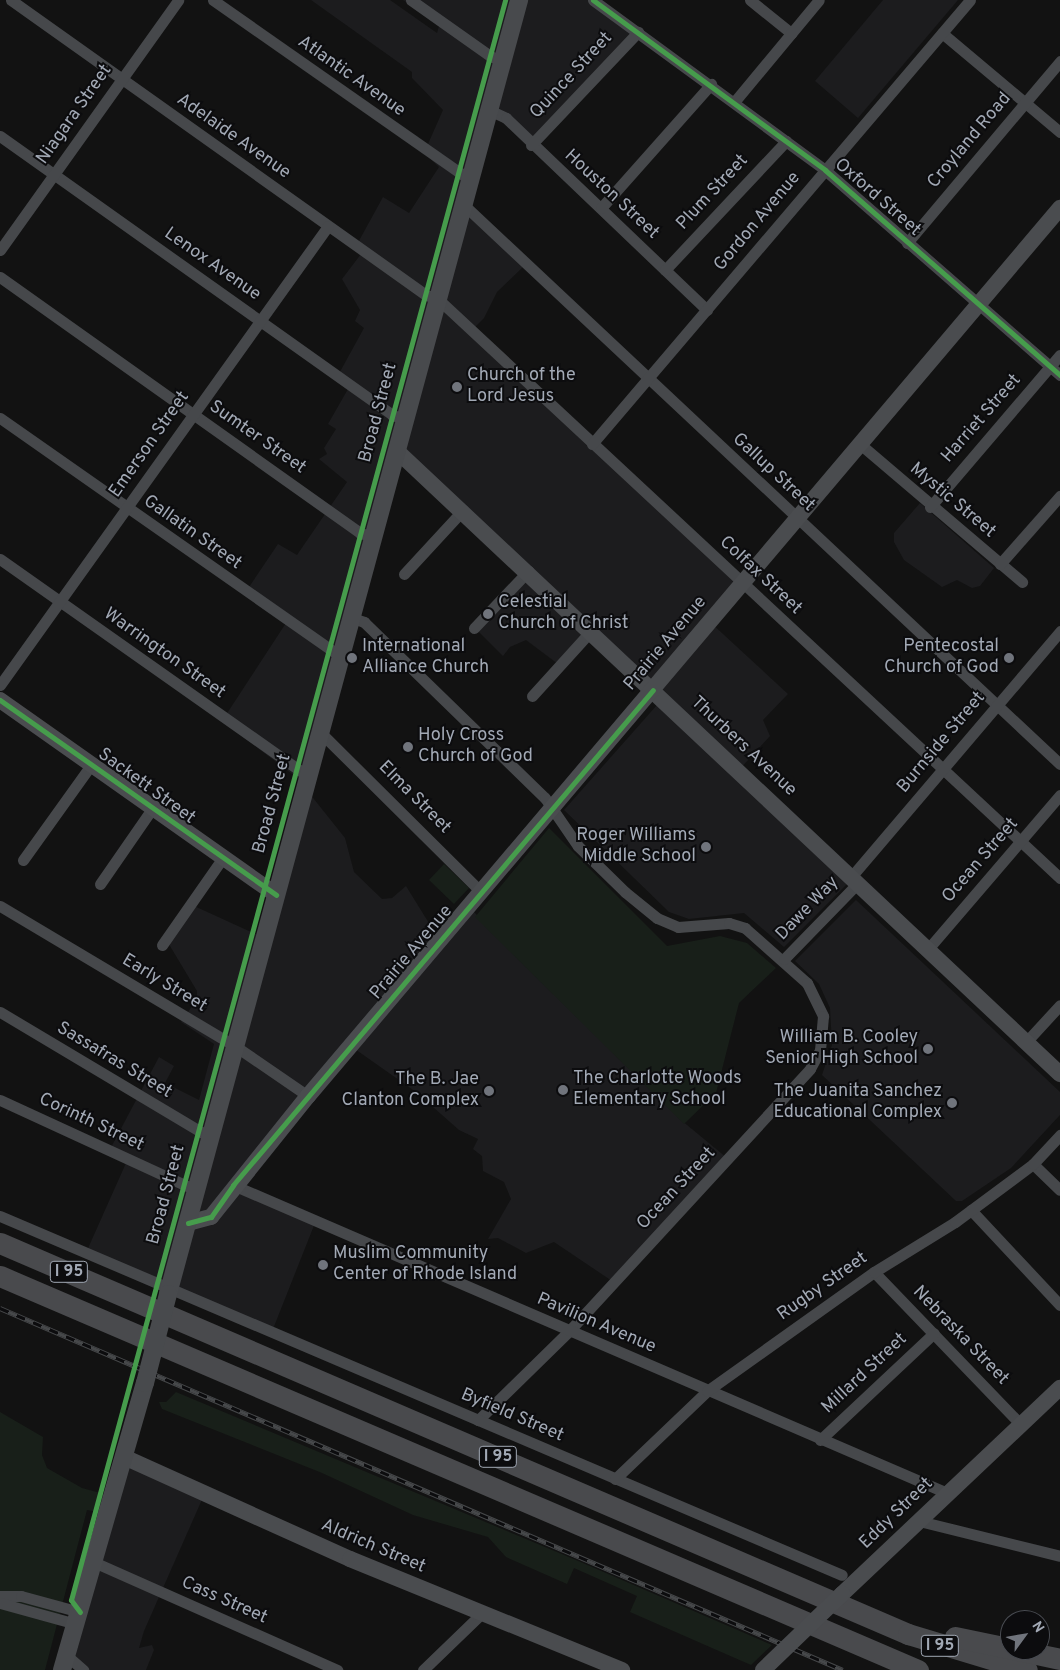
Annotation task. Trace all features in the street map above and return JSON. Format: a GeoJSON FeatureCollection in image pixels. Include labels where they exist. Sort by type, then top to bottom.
{"type":"FeatureCollection","features":[{"type":"Feature","properties":{"kind":"highway","name":"I 95"},"geometry":{"type":"LineString","coordinates":[[0,1243],[857,1612],[960,1653],[1027,1670]]}},
{"type":"Feature","properties":{"kind":"highway","name":"I 95"},"geometry":{"type":"LineString","coordinates":[[0,1276],[918,1670]]}},
{"type":"Feature","properties":{"kind":"highway"},"geometry":{"type":"LineString","coordinates":[[857,1612],[995,1648],[1060,1659]]}},
{"type":"Feature","properties":{"kind":"highway"},"geometry":{"type":"LineString","coordinates":[[831,1633],[882,1670]]}},
{"type":"Feature","properties":{"kind":"main road","name":"Broad Street"},"geometry":{"type":"LineString","coordinates":[[64,1662],[96,1563],[168,1290],[190,1216],[519,0]]}},
{"type":"Feature","properties":{"kind":"street","name":"Adelaide Avenue"},"geometry":{"type":"LineString","coordinates":[[10,0],[426,295],[438,299]]}},
{"type":"Feature","properties":{"kind":"street","name":"Niagara Street"},"geometry":{"type":"LineString","coordinates":[[0,250],[178,0]]}},
{"type":"Feature","properties":{"kind":"street","name":"Atlantic Avenue"},"geometry":{"type":"LineString","coordinates":[[213,0],[470,180]]}},
{"type":"Feature","properties":{"kind":"street"},"geometry":{"type":"LineString","coordinates":[[410,0],[490,56],[502,60]]}},
{"type":"Feature","properties":{"kind":"street","name":"Oxford Street"},"geometry":{"type":"LineString","coordinates":[[593,0],[711,84],[825,170],[1060,375]]}},
{"type":"Feature","properties":{"kind":"street"},"geometry":{"type":"LineString","coordinates":[[750,0],[791,33]]}},
{"type":"Feature","properties":{"kind":"street"},"geometry":{"type":"LineString","coordinates":[[735,102],[820,0]]}},
{"type":"Feature","properties":{"kind":"street","name":"Gordon Avenue"},"geometry":{"type":"LineString","coordinates":[[592,444],[970,0]]}},
{"type":"Feature","properties":{"kind":"street","name":"Quince Street"},"geometry":{"type":"LineString","coordinates":[[531,145],[638,32]]}},
{"type":"Feature","properties":{"kind":"street"},"geometry":{"type":"LineString","coordinates":[[942,33],[1060,132]]}},
{"type":"Feature","properties":{"kind":"street","name":"Croyland Road"},"geometry":{"type":"LineString","coordinates":[[907,243],[1060,61]]}},
{"type":"Feature","properties":{"kind":"street"},"geometry":{"type":"LineString","coordinates":[[601,208],[711,84]]}},
{"type":"Feature","properties":{"kind":"street","name":"Houston Street"},"geometry":{"type":"LineString","coordinates":[[489,110],[506,118],[531,145],[601,208],[707,310]]}},
{"type":"Feature","properties":{"kind":"street","name":"Lenox Avenue"},"geometry":{"type":"LineString","coordinates":[[0,136],[392,415],[405,419]]}},
{"type":"Feature","properties":{"kind":"street","name":"Plum Street"},"geometry":{"type":"LineString","coordinates":[[665,270],[786,141]]}},
{"type":"Feature","properties":{"kind":"street","name":"Gallup Street"},"geometry":{"type":"LineString","coordinates":[[464,205],[646,380],[1060,764]]}},
{"type":"Feature","properties":{"kind":"street","name":"Prairie Avenue"},"geometry":{"type":"LineString","coordinates":[[190,1216],[228,1191],[1060,208]]}},
{"type":"Feature","properties":{"kind":"street","name":"Emerson Street"},"geometry":{"type":"LineString","coordinates":[[0,685],[328,226]]}},
{"type":"Feature","properties":{"kind":"street","name":"Sumter Street"},"geometry":{"type":"LineString","coordinates":[[0,277],[360,533],[374,537]]}},
{"type":"Feature","properties":{"kind":"street","name":"Colfax Street"},"geometry":{"type":"LineString","coordinates":[[438,299],[1060,878]]}},
{"type":"Feature","properties":{"kind":"street","name":"Harriet Street"},"geometry":{"type":"LineString","coordinates":[[930,506],[1060,355]]}},
{"type":"Feature","properties":{"kind":"street","name":"Gallatin Street"},"geometry":{"type":"LineString","coordinates":[[0,418],[340,656]]}},
{"type":"Feature","properties":{"kind":"street","name":"Mystic Street"},"geometry":{"type":"LineString","coordinates":[[860,444],[930,506],[1022,582]]}},
{"type":"Feature","properties":{"kind":"street","name":"Thurbers Avenue"},"geometry":{"type":"LineString","coordinates":[[397,451],[528,571],[1060,1074]]}},
{"type":"Feature","properties":{"kind":"street"},"geometry":{"type":"LineString","coordinates":[[1000,564],[1060,496]]}},
{"type":"Feature","properties":{"kind":"street"},"geometry":{"type":"LineString","coordinates":[[404,574],[463,510]]}},
{"type":"Feature","properties":{"kind":"street","name":"Warrington Street"},"geometry":{"type":"LineString","coordinates":[[0,559],[308,776]]}},
{"type":"Feature","properties":{"kind":"street"},"geometry":{"type":"LineString","coordinates":[[474,628],[528,571]]}},
{"type":"Feature","properties":{"kind":"street","name":"Ocean Street"},"geometry":{"type":"LineString","coordinates":[[352,618],[364,622],[545,798],[578,846],[658,918],[678,926],[729,923],[745,928],[784,959],[807,983],[824,1016],[820,1050],[810,1069],[568,1332],[478,1420]]}},
{"type":"Feature","properties":{"kind":"street"},"geometry":{"type":"LineString","coordinates":[[532,696],[591,631]]}},
{"type":"Feature","properties":{"kind":"street","name":"Burnside Street"},"geometry":{"type":"LineString","coordinates":[[854,880],[942,769],[1060,631]]}},
{"type":"Feature","properties":{"kind":"street","name":"Sackett Street"},"geometry":{"type":"LineString","coordinates":[[0,700],[276,895]]}},
{"type":"Feature","properties":{"kind":"street","name":"Elma Street"},"geometry":{"type":"LineString","coordinates":[[320,732],[481,892]]}},
{"type":"Feature","properties":{"kind":"street"},"geometry":{"type":"LineString","coordinates":[[23,860],[91,765]]}},
{"type":"Feature","properties":{"kind":"street","name":"Ocean Street"},"geometry":{"type":"LineString","coordinates":[[928,949],[1060,795]]}},
{"type":"Feature","properties":{"kind":"street"},"geometry":{"type":"LineString","coordinates":[[100,884],[152,808]]}},
{"type":"Feature","properties":{"kind":"street"},"geometry":{"type":"LineString","coordinates":[[162,944],[222,858]]}},
{"type":"Feature","properties":{"kind":"street","name":"Dawe Way"},"geometry":{"type":"LineString","coordinates":[[784,959],[854,880]]}},
{"type":"Feature","properties":{"kind":"street","name":"Early Street"},"geometry":{"type":"LineString","coordinates":[[0,906],[235,1046],[308,1096]]}},
{"type":"Feature","properties":{"kind":"street"},"geometry":{"type":"LineString","coordinates":[[1026,1042],[1060,1005]]}},
{"type":"Feature","properties":{"kind":"street","name":"Sassafras Street"},"geometry":{"type":"LineString","coordinates":[[0,1012],[210,1137]]}},
{"type":"Feature","properties":{"kind":"street","name":"Corinth Street"},"geometry":{"type":"LineString","coordinates":[[0,1100],[196,1190]]}},
{"type":"Feature","properties":{"kind":"street","name":"Rugby Street"},"geometry":{"type":"LineString","coordinates":[[615,1479],[707,1390],[874,1272],[972,1210],[1033,1164],[1060,1135]]}},
{"type":"Feature","properties":{"kind":"street"},"geometry":{"type":"LineString","coordinates":[[1033,1164],[1060,1190]]}},
{"type":"Feature","properties":{"kind":"street","name":"Pavilion Avenue"},"geometry":{"type":"LineString","coordinates":[[228,1191],[707,1390],[947,1493]]}},
{"type":"Feature","properties":{"kind":"street"},"geometry":{"type":"LineString","coordinates":[[972,1210],[1060,1304]]}},
{"type":"Feature","properties":{"kind":"street","name":"Byfield Street"},"geometry":{"type":"LineString","coordinates":[[0,1216],[168,1290],[842,1575]]}},
{"type":"Feature","properties":{"kind":"street","name":"Nebraska Street"},"geometry":{"type":"LineString","coordinates":[[874,1272],[1021,1424]]}},
{"type":"Feature","properties":{"kind":"street","name":"Millard Street"},"geometry":{"type":"LineString","coordinates":[[820,1440],[934,1334]]}},
{"type":"Feature","properties":{"kind":"street","name":"Eddy Street"},"geometry":{"type":"LineString","coordinates":[[763,1670],[947,1493],[1060,1388]]}},
{"type":"Feature","properties":{"kind":"street","name":"Aldrich Street"},"geometry":{"type":"LineString","coordinates":[[124,1457],[481,1614],[622,1670]]}},
{"type":"Feature","properties":{"kind":"street"},"geometry":{"type":"LineString","coordinates":[[919,1521],[1055,1554],[1060,1544]]}},
{"type":"Feature","properties":{"kind":"street","name":"Cass Street"},"geometry":{"type":"LineString","coordinates":[[96,1563],[337,1670]]}},
{"type":"Feature","properties":{"kind":"street"},"geometry":{"type":"LineString","coordinates":[[0,1596],[21,1596],[78,1618]]}},
{"type":"Feature","properties":{"kind":"street"},"geometry":{"type":"LineString","coordinates":[[0,1603],[78,1618]]}},
{"type":"Feature","properties":{"kind":"street"},"geometry":{"type":"LineString","coordinates":[[423,1670],[481,1614]]}},
{"type":"Feature","properties":{"kind":"street"},"geometry":{"type":"LineString","coordinates":[[64,1662],[83,1670]]}},
{"type":"Feature","properties":{"kind":"shaded area"},"geometry":{"type":"Polygon","coordinates":[[[311,0],[390,0],[437,33],[439,26],[403,0],[589,0],[634,33],[534,143],[488,104],[458,203],[523,267],[497,292],[484,318],[473,329],[740,582],[710,622],[788,694],[763,720],[770,736],[738,771],[591,634],[558,664],[526,640],[510,647],[503,656],[475,628],[525,575],[396,449],[300,780],[222,721],[286,623],[247,590],[278,544],[297,555],[347,482],[319,459],[327,454],[324,448],[336,429],[328,424],[348,389],[336,379],[364,328],[355,321],[360,310],[342,279],[361,254],[355,248],[383,197],[409,213],[439,167],[424,153],[443,110],[412,78],[412,72],[311,0]]]}},
{"type":"Feature","properties":{"kind":"shaded area"},"geometry":{"type":"Polygon","coordinates":[[[883,0],[958,0],[858,118],[815,81],[883,0]]]}},
{"type":"Feature","properties":{"kind":"shaded area"},"geometry":{"type":"Polygon","coordinates":[[[920,503],[994,568],[980,586],[972,588],[957,580],[942,587],[904,560],[894,542],[894,533],[920,503]]]}},
{"type":"Feature","properties":{"kind":"shaded area","name":"Roger Williams Middle School"},"geometry":{"type":"Polygon","coordinates":[[[657,705],[848,883],[784,947],[744,913],[689,919],[669,912],[564,810],[657,705]]]}},
{"type":"Feature","properties":{"kind":"shaded area"},"geometry":{"type":"Polygon","coordinates":[[[302,784],[345,838],[354,872],[382,899],[392,898],[406,886],[440,941],[470,908],[681,1120],[727,1158],[612,1281],[554,1242],[526,1253],[498,1238],[488,1239],[511,1199],[504,1182],[483,1171],[482,1156],[473,1149],[478,1139],[459,1130],[416,1092],[352,1047],[231,1181],[315,1223],[273,1329],[85,1255],[126,1163],[108,1153],[159,1057],[174,1066],[165,1083],[199,1100],[214,1044],[181,1022],[197,999],[197,991],[167,941],[192,905],[260,936],[302,784]]]}},
{"type":"Feature","properties":{"kind":"shaded area"},"geometry":{"type":"Polygon","coordinates":[[[549,828],[667,946],[720,936],[747,943],[776,968],[739,1003],[716,1093],[684,1124],[475,917],[549,828]]]}},
{"type":"Feature","properties":{"kind":"shaded area"},"geometry":{"type":"Polygon","coordinates":[[[444,864],[469,888],[454,904],[429,880],[444,864]]]}},
{"type":"Feature","properties":{"kind":"shaded area"},"geometry":{"type":"Polygon","coordinates":[[[856,900],[1060,1092],[1060,1115],[1011,1168],[962,1201],[956,1201],[822,1075],[832,1045],[830,1008],[819,984],[795,961],[856,900]]]}},
{"type":"Feature","properties":{"kind":"shaded area"},"geometry":{"type":"Polygon","coordinates":[[[176,1392],[576,1560],[772,1645],[751,1665],[630,1612],[637,1596],[574,1568],[567,1584],[506,1557],[488,1537],[413,1515],[322,1473],[162,1409],[159,1402],[166,1402],[176,1392]]]}},
{"type":"Feature","properties":{"kind":"shaded area"},"geometry":{"type":"Polygon","coordinates":[[[0,1412],[43,1437],[42,1455],[47,1468],[82,1488],[108,1495],[103,1513],[87,1510],[45,1670],[0,1670],[0,1412]]]}},
{"type":"Feature","properties":{"kind":"shaded area"},"geometry":{"type":"Polygon","coordinates":[[[119,1458],[204,1495],[144,1631],[139,1648],[152,1645],[154,1650],[146,1670],[80,1670],[69,1649],[119,1458]]]}},
{"type":"Feature","properties":{"kind":"railway"},"geometry":{"type":"LineString","coordinates":[[0,1308],[843,1670]]}},
{"type":"Feature","properties":{"kind":"cycle path"},"geometry":{"type":"LineString","coordinates":[[80,1612],[71,1600],[505,0]]}},
{"type":"Feature","properties":{"kind":"cycle path"},"geometry":{"type":"LineString","coordinates":[[593,0],[825,170],[1060,375]]}},
{"type":"Feature","properties":{"kind":"cycle path"},"geometry":{"type":"LineString","coordinates":[[188,1223],[211,1217],[233,1185],[653,690]]}},
{"type":"Feature","properties":{"kind":"cycle path"},"geometry":{"type":"LineString","coordinates":[[0,700],[276,895]]}},
{"type":"Feature","properties":{"kind":"place","name":"Church of the Lord Jesus"},"geometry":{"type":"Point","coordinates":[457,387]}},
{"type":"Feature","properties":{"kind":"place","name":"Celestial Church of Christ"},"geometry":{"type":"Point","coordinates":[488,614]}},
{"type":"Feature","properties":{"kind":"place","name":"International Alliance Church"},"geometry":{"type":"Point","coordinates":[352,658]}},
{"type":"Feature","properties":{"kind":"place","name":"Pentecostal Church of God"},"geometry":{"type":"Point","coordinates":[1009,658]}},
{"type":"Feature","properties":{"kind":"place","name":"Holy Cross Church of God"},"geometry":{"type":"Point","coordinates":[408,747]}},
{"type":"Feature","properties":{"kind":"place","name":"Roger Williams Middle School"},"geometry":{"type":"Point","coordinates":[706,847]}},
{"type":"Feature","properties":{"kind":"place","name":"William B. Cooley Senior High School"},"geometry":{"type":"Point","coordinates":[928,1049]}},
{"type":"Feature","properties":{"kind":"place","name":"The Charlotte Woods Elementary School"},"geometry":{"type":"Point","coordinates":[563,1090]}},
{"type":"Feature","properties":{"kind":"place","name":"The B. Jae Clanton Complex"},"geometry":{"type":"Point","coordinates":[489,1091]}},
{"type":"Feature","properties":{"kind":"place","name":"The Juanita Sanchez Educational Complex"},"geometry":{"type":"Point","coordinates":[952,1103]}},
{"type":"Feature","properties":{"kind":"place","name":"Muslim Community Center of Rhode Island"},"geometry":{"type":"Point","coordinates":[323,1265]}}]}
